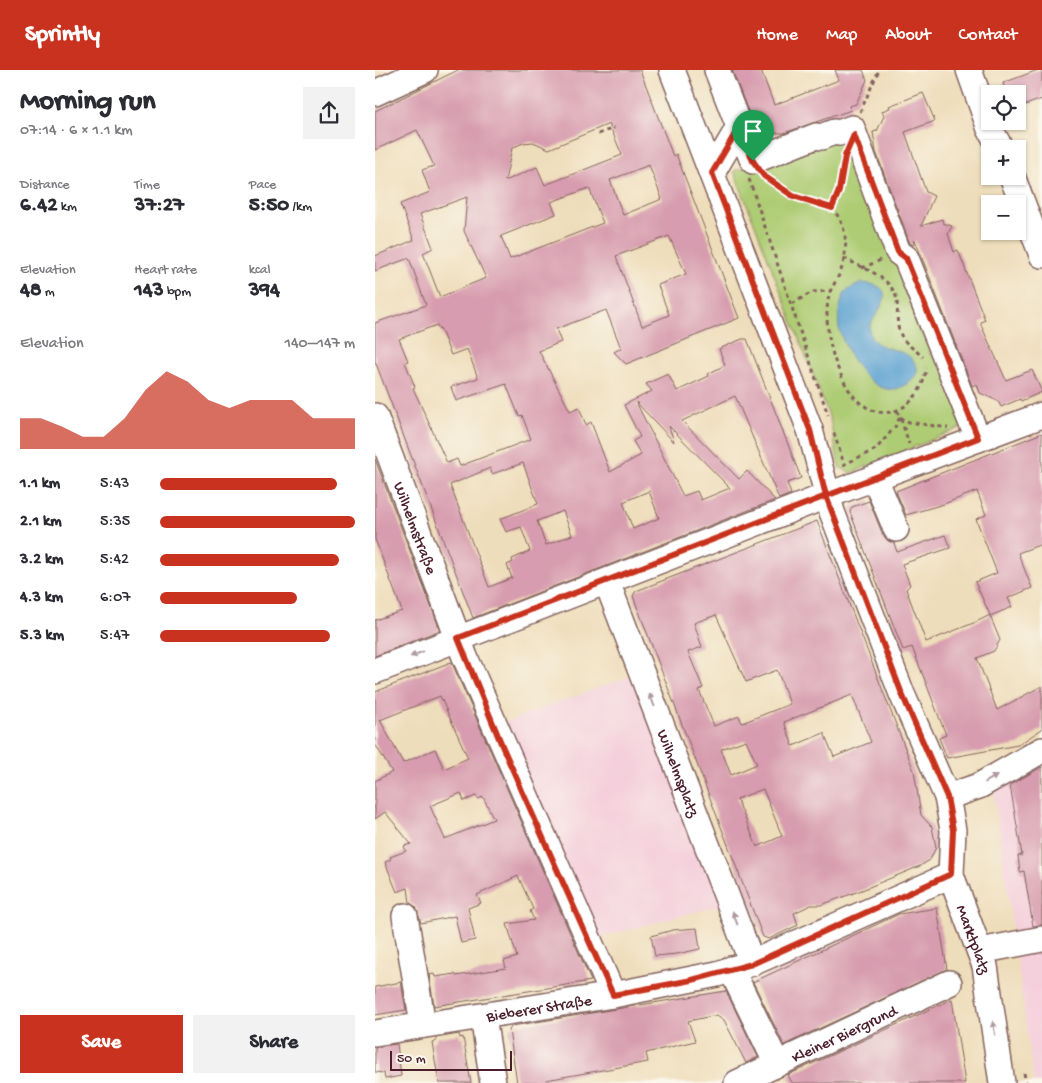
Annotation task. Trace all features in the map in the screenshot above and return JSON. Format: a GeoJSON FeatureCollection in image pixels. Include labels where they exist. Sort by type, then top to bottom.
{"type":"FeatureCollection","features":[{"type":"Feature","properties":{"kind":"street"},"geometry":{"type":"LineString","coordinates":[[375,93],[425,70]]}},
{"type":"Feature","properties":{"kind":"street","name":"Marktplatz"},"geometry":{"type":"LineString","coordinates":[[672,70],[810,430],[826,496],[902,694],[947,797],[953,830],[951,874],[985,966],[1013,1078]]}},
{"type":"Feature","properties":{"kind":"street"},"geometry":{"type":"LineString","coordinates":[[717,70],[753,161],[816,136],[821,137],[834,132],[853,132],[898,252],[906,258],[978,438]]}},
{"type":"Feature","properties":{"kind":"street"},"geometry":{"type":"LineString","coordinates":[[969,70],[990,129],[996,140]]}},
{"type":"Feature","properties":{"kind":"street"},"geometry":{"type":"LineString","coordinates":[[712,173],[739,127]]}},
{"type":"Feature","properties":{"kind":"street"},"geometry":{"type":"LineString","coordinates":[[1015,185],[1042,255]]}},
{"type":"Feature","properties":{"kind":"street"},"geometry":{"type":"LineString","coordinates":[[375,671],[1042,414]]}},
{"type":"Feature","properties":{"kind":"street","name":"Wilhelmstraße"},"geometry":{"type":"LineString","coordinates":[[375,416],[458,638]]}},
{"type":"Feature","properties":{"kind":"street"},"geometry":{"type":"LineString","coordinates":[[875,478],[896,528]]}},
{"type":"Feature","properties":{"kind":"street","name":"Wilhelmsplatz"},"geometry":{"type":"LineString","coordinates":[[607,582],[741,966],[772,1072]]}},
{"type":"Feature","properties":{"kind":"street"},"geometry":{"type":"LineString","coordinates":[[458,638],[507,757],[613,995]]}},
{"type":"Feature","properties":{"kind":"street"},"geometry":{"type":"LineString","coordinates":[[947,797],[979,786],[1042,750]]}},
{"type":"Feature","properties":{"kind":"street","name":"Bieberer Straße"},"geometry":{"type":"LineString","coordinates":[[375,1033],[613,995],[692,980],[741,966],[951,874]]}},
{"type":"Feature","properties":{"kind":"street"},"geometry":{"type":"LineString","coordinates":[[405,916],[423,1025]]}},
{"type":"Feature","properties":{"kind":"street"},"geometry":{"type":"LineString","coordinates":[[980,951],[1042,939]]}},
{"type":"Feature","properties":{"kind":"street","name":"Kleiner Biergrund"},"geometry":{"type":"LineString","coordinates":[[737,1083],[772,1072],[949,983]]}},
{"type":"Feature","properties":{"kind":"street"},"geometry":{"type":"LineString","coordinates":[[483,1016],[493,1083]]}},
{"type":"Feature","properties":{"kind":"path"},"geometry":{"type":"LineString","coordinates":[[832,208],[839,191],[845,156],[853,132],[879,70]]}},
{"type":"Feature","properties":{"kind":"path"},"geometry":{"type":"LineString","coordinates":[[597,134],[614,128]]}},
{"type":"Feature","properties":{"kind":"path"},"geometry":{"type":"LineString","coordinates":[[753,161],[764,176],[793,196],[832,208],[844,231],[844,258],[830,291],[827,311],[835,360],[848,388],[857,400],[873,411],[897,410],[906,406],[919,394],[926,374],[925,361],[901,337],[898,326],[896,296],[893,289],[877,275],[844,258]]}},
{"type":"Feature","properties":{"kind":"path"},"geometry":{"type":"LineString","coordinates":[[753,161],[749,179],[829,417]]}},
{"type":"Feature","properties":{"kind":"path"},"geometry":{"type":"LineString","coordinates":[[792,304],[812,292],[830,291]]}},
{"type":"Feature","properties":{"kind":"path"},"geometry":{"type":"LineString","coordinates":[[897,410],[912,451]]}},
{"type":"Feature","properties":{"kind":"path"},"geometry":{"type":"LineString","coordinates":[[900,417],[909,422],[940,426],[953,430]]}},
{"type":"Feature","properties":{"kind":"path"},"geometry":{"type":"LineString","coordinates":[[840,472],[844,464],[876,448],[895,427],[900,417]]}},
{"type":"Feature","properties":{"kind":"path"},"geometry":{"type":"LineString","coordinates":[[832,426],[844,464]]}},
{"type":"Feature","properties":{"kind":"path"},"geometry":{"type":"LineString","coordinates":[[1013,1078],[1026,1083]]}},
{"type":"Feature","properties":{"kind":"shaded area"},"geometry":{"type":"Polygon","coordinates":[[[639,673],[727,903],[594,939],[498,725],[639,673]]]}},
{"type":"Feature","properties":{"kind":"shaded area"},"geometry":{"type":"Polygon","coordinates":[[[1042,759],[1042,1083],[1034,1083],[993,786],[1042,759]]]}},
{"type":"Feature","properties":{"kind":"green space"},"geometry":{"type":"Polygon","coordinates":[[[851,132],[903,261],[965,426],[851,473],[839,467],[830,419],[734,171],[851,132]]]}},
{"type":"Feature","properties":{"kind":"water"},"geometry":{"type":"Polygon","coordinates":[[[861,283],[881,288],[884,294],[881,307],[869,328],[871,337],[876,343],[905,354],[912,359],[917,367],[917,373],[914,377],[899,388],[887,389],[865,376],[848,352],[839,328],[839,309],[846,291],[861,283]]]}},
{"type":"Feature","properties":{"kind":"building"},"geometry":{"type":"Polygon","coordinates":[[[458,70],[640,70],[673,156],[676,154],[739,318],[626,364],[614,352],[621,348],[606,310],[556,329],[561,342],[539,351],[570,411],[579,407],[586,425],[591,422],[610,472],[641,455],[633,441],[640,437],[624,405],[652,391],[646,384],[668,374],[677,391],[709,376],[708,374],[725,365],[719,349],[742,339],[747,339],[801,478],[787,483],[791,494],[779,499],[735,396],[682,421],[739,479],[747,471],[775,500],[473,618],[375,361],[375,323],[426,305],[409,258],[375,271],[375,256],[414,240],[400,204],[430,192],[422,170],[434,166],[417,130],[375,150],[375,111],[458,70]],[[609,124],[549,149],[533,142],[523,143],[512,148],[505,181],[537,167],[545,185],[622,155],[609,124]],[[649,165],[610,180],[623,215],[662,199],[649,165]],[[589,188],[551,202],[556,214],[501,236],[510,259],[603,223],[589,188]],[[467,197],[420,214],[433,248],[423,253],[440,297],[486,278],[464,231],[467,197]],[[669,236],[616,256],[642,326],[669,315],[658,285],[686,274],[669,236]],[[437,325],[399,339],[408,361],[405,362],[415,387],[413,388],[447,463],[457,459],[460,466],[531,439],[522,415],[519,416],[506,384],[456,401],[451,387],[478,378],[467,349],[451,355],[437,325]],[[636,402],[683,496],[697,491],[701,500],[730,488],[669,426],[674,442],[636,402]],[[523,463],[492,474],[490,468],[450,485],[489,587],[512,578],[507,565],[513,562],[512,559],[530,551],[521,527],[506,532],[500,519],[538,504],[523,463]],[[649,491],[623,502],[633,529],[659,518],[649,491]],[[563,511],[537,521],[546,545],[572,535],[563,511]]]}},
{"type":"Feature","properties":{"kind":"building"},"geometry":{"type":"Polygon","coordinates":[[[732,70],[761,70],[774,105],[839,80],[835,70],[863,70],[867,80],[856,104],[849,106],[851,110],[784,133],[774,133],[767,130],[759,122],[753,124],[732,70]]]}},
{"type":"Feature","properties":{"kind":"building"},"geometry":{"type":"Polygon","coordinates":[[[1042,70],[1042,99],[1026,105],[1026,85],[1004,85],[1003,83],[1042,70]]]}},
{"type":"Feature","properties":{"kind":"building"},"geometry":{"type":"Polygon","coordinates":[[[923,93],[935,121],[905,132],[926,192],[934,196],[921,226],[942,219],[943,223],[952,226],[948,234],[954,252],[958,250],[985,320],[981,322],[981,325],[1006,380],[1032,370],[1042,392],[1001,407],[998,401],[980,393],[977,384],[972,386],[915,240],[913,245],[910,243],[876,152],[873,132],[877,131],[884,116],[882,111],[890,108],[889,106],[923,93]]]}},
{"type":"Feature","properties":{"kind":"building"},"geometry":{"type":"Polygon","coordinates":[[[1042,433],[1042,544],[1018,553],[1032,588],[1008,598],[1012,607],[990,616],[1000,640],[994,651],[977,658],[997,710],[1042,686],[1042,729],[1018,745],[947,758],[939,738],[946,735],[912,647],[903,650],[850,512],[852,507],[869,501],[883,535],[888,541],[894,543],[897,552],[945,535],[950,548],[902,564],[910,585],[906,589],[926,642],[976,622],[990,615],[975,582],[997,573],[976,519],[986,515],[977,491],[944,504],[906,515],[896,491],[1042,433]]]}},
{"type":"Feature","properties":{"kind":"building"},"geometry":{"type":"Polygon","coordinates":[[[375,459],[440,630],[375,656],[375,620],[402,611],[375,539],[375,459]]]}},
{"type":"Feature","properties":{"kind":"building"},"geometry":{"type":"Polygon","coordinates":[[[817,521],[914,771],[921,815],[932,827],[936,847],[930,860],[862,890],[821,905],[811,905],[794,913],[798,925],[769,939],[763,937],[633,596],[636,591],[817,521]],[[716,615],[694,623],[702,647],[688,652],[703,688],[699,690],[714,726],[739,716],[742,723],[790,704],[777,670],[746,682],[716,615]],[[852,695],[784,722],[793,746],[824,733],[834,757],[871,742],[852,695]],[[746,740],[721,749],[731,775],[757,764],[746,740]],[[763,789],[737,799],[757,847],[782,836],[763,789]]]}},
{"type":"Feature","properties":{"kind":"building"},"geometry":{"type":"Polygon","coordinates":[[[452,663],[591,981],[434,1006],[429,975],[434,974],[435,977],[455,974],[456,976],[506,968],[504,961],[517,957],[507,924],[534,920],[530,911],[533,909],[518,876],[477,895],[481,903],[468,908],[475,940],[461,943],[455,916],[421,923],[416,907],[410,903],[408,888],[397,892],[385,862],[391,859],[390,857],[406,851],[404,846],[411,844],[385,812],[375,819],[375,781],[392,772],[375,744],[375,692],[452,663]],[[440,696],[380,720],[403,763],[435,749],[444,769],[468,758],[440,696]],[[461,793],[430,806],[445,839],[494,819],[483,797],[478,799],[476,796],[464,801],[461,793]]]}},
{"type":"Feature","properties":{"kind":"building"},"geometry":{"type":"Polygon","coordinates":[[[1042,767],[1042,925],[1033,926],[1024,871],[1020,872],[1018,856],[1022,855],[1010,785],[1042,767]]]}},
{"type":"Feature","properties":{"kind":"building"},"geometry":{"type":"Polygon","coordinates":[[[937,908],[947,969],[784,1045],[753,982],[899,914],[937,908]]]}},
{"type":"Feature","properties":{"kind":"building"},"geometry":{"type":"Polygon","coordinates":[[[697,928],[700,949],[655,956],[651,936],[673,930],[697,928]]]}},
{"type":"Feature","properties":{"kind":"building"},"geometry":{"type":"Polygon","coordinates":[[[401,982],[406,1010],[375,1015],[375,987],[401,982]]]}},
{"type":"Feature","properties":{"kind":"building"},"geometry":{"type":"Polygon","coordinates":[[[726,991],[758,1057],[746,1063],[724,1020],[717,1015],[688,1021],[695,1041],[646,1053],[648,1062],[546,1080],[546,1083],[517,1083],[509,1030],[512,1026],[726,991]]]}},
{"type":"Feature","properties":{"kind":"building"},"geometry":{"type":"Polygon","coordinates":[[[952,999],[965,1083],[792,1083],[788,1075],[952,999]]]}},
{"type":"Feature","properties":{"kind":"building"},"geometry":{"type":"Polygon","coordinates":[[[459,1034],[460,1038],[463,1037],[471,1083],[439,1083],[432,1042],[436,1041],[436,1038],[459,1034]]]}},
{"type":"Feature","properties":{"kind":"building"},"geometry":{"type":"Polygon","coordinates":[[[397,1044],[401,1076],[385,1079],[384,1073],[375,1072],[375,1047],[397,1044]]]}},
{"type":"Feature","properties":{"kind":"route"},"geometry":{"type":"LineString","coordinates":[[753,161],[739,127],[712,173],[810,430],[826,496],[458,638],[503,748],[613,995],[692,980],[752,964],[951,874],[953,830],[951,810],[947,797],[937,770],[902,694],[826,496],[978,438],[906,258],[898,252],[854,135],[845,156],[845,167],[839,191],[832,208],[793,196],[764,176],[753,161]]}}]}
